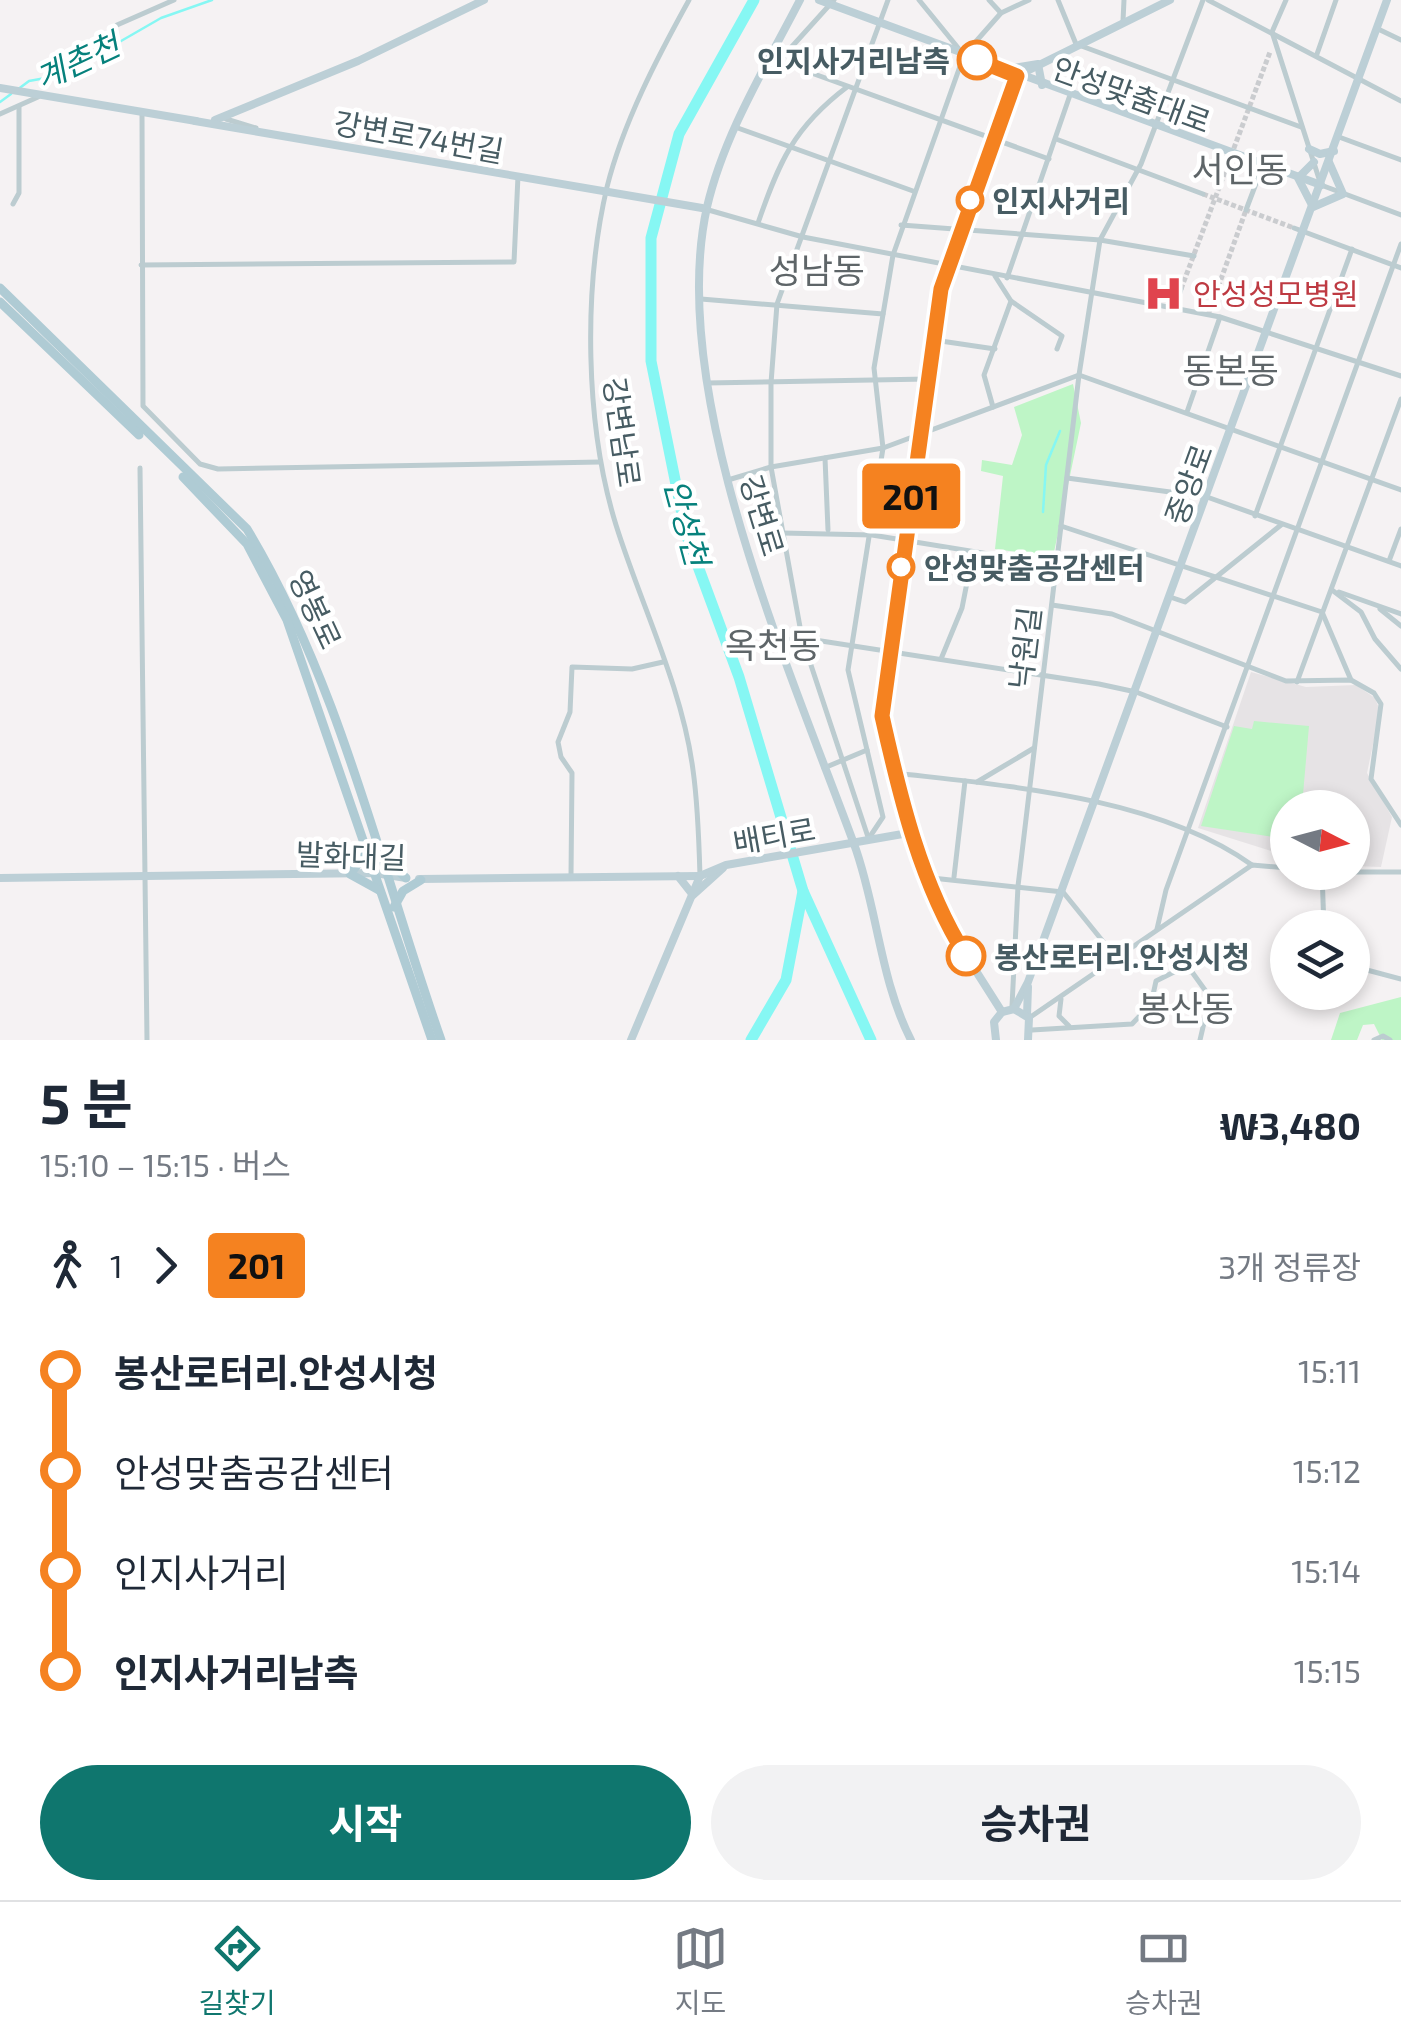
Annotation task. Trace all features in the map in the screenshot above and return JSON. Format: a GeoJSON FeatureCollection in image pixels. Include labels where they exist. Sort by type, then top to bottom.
{"type":"FeatureCollection","features":[{"type":"Feature","properties":{"kind":"main road"},"geometry":{"type":"LineString","coordinates":[[195,121],[226,119],[484,0]]}},
{"type":"Feature","properties":{"kind":"main road","name":"강변로"},"geometry":{"type":"LineString","coordinates":[[800,0],[774,60],[735,127],[704,209],[701,299],[707,383],[728,480],[779,641],[851,844],[912,1040]]}},
{"type":"Feature","properties":{"kind":"main road","name":"안성맞춤대로"},"geometry":{"type":"LineString","coordinates":[[819,0],[1321,185]]}},
{"type":"Feature","properties":{"kind":"main road"},"geometry":{"type":"LineString","coordinates":[[1002,1012],[948,928],[895,773],[882,716],[934,340],[947,266],[1017,76],[1170,0]]}},
{"type":"Feature","properties":{"kind":"main road","name":"중앙로"},"geometry":{"type":"LineString","coordinates":[[1013,1009],[1028,982],[1097,801],[1267,332],[1299,230],[1313,208],[1387,0]]}},
{"type":"Feature","properties":{"kind":"main road"},"geometry":{"type":"LineString","coordinates":[[1011,91],[1002,70],[1038,64]]}},
{"type":"Feature","properties":{"kind":"main road"},"geometry":{"type":"LineString","coordinates":[[1038,64],[1042,85]]}},
{"type":"Feature","properties":{"kind":"main road"},"geometry":{"type":"LineString","coordinates":[[0,88],[142,114],[259,129]]}},
{"type":"Feature","properties":{"kind":"main road"},"geometry":{"type":"LineString","coordinates":[[245,110],[245,125]]}},
{"type":"Feature","properties":{"kind":"main road","name":"강변로74번길"},"geometry":{"type":"LineString","coordinates":[[259,129],[704,209]]}},
{"type":"Feature","properties":{"kind":"main road"},"geometry":{"type":"LineString","coordinates":[[1310,149],[1320,154],[1334,151]]}},
{"type":"Feature","properties":{"kind":"main road"},"geometry":{"type":"LineString","coordinates":[[1314,162],[1298,178],[1313,208],[1344,194],[1330,162]]}},
{"type":"Feature","properties":{"kind":"main road","name":"영봉로"},"geometry":{"type":"LineString","coordinates":[[0,288],[247,529],[318,674],[380,874],[441,1040]]}},
{"type":"Feature","properties":{"kind":"main road","name":"영봉로"},"geometry":{"type":"LineString","coordinates":[[0,302],[223,516],[247,544],[287,620],[373,851]]}},
{"type":"Feature","properties":{"kind":"main road","name":"배티로"},"geometry":{"type":"LineString","coordinates":[[631,1040],[700,876],[726,866],[914,832]]}},
{"type":"Feature","properties":{"kind":"main road"},"geometry":{"type":"LineString","coordinates":[[380,891],[350,874],[373,851],[406,878]]}},
{"type":"Feature","properties":{"kind":"main road"},"geometry":{"type":"LineString","coordinates":[[678,876],[693,895],[715,872]]}},
{"type":"Feature","properties":{"kind":"main road","name":"영봉로"},"geometry":{"type":"LineString","coordinates":[[380,874],[380,891],[432,1040]]}},
{"type":"Feature","properties":{"kind":"main road","name":"발화대길"},"geometry":{"type":"LineString","coordinates":[[0,878],[380,874],[422,880],[700,876]]}},
{"type":"Feature","properties":{"kind":"main road"},"geometry":{"type":"LineString","coordinates":[[394,907],[404,890],[422,880]]}},
{"type":"Feature","properties":{"kind":"main road","name":"중앙로"},"geometry":{"type":"LineString","coordinates":[[1028,982],[1032,1030]]}},
{"type":"Feature","properties":{"kind":"main road"},"geometry":{"type":"LineString","coordinates":[[996,1040],[993,1028],[1002,1012],[1013,1009],[1028,1017]]}},
{"type":"Feature","properties":{"kind":"main road"},"geometry":{"type":"LineString","coordinates":[[1028,1040],[1032,1030]]}},
{"type":"Feature","properties":{"kind":"street"},"geometry":{"type":"LineString","coordinates":[[117,25],[174,0]]}},
{"type":"Feature","properties":{"kind":"street","name":"강변남로"},"geometry":{"type":"LineString","coordinates":[[688,0],[655,66],[606,190],[590,336],[600,462],[615,523],[693,768],[700,876]]}},
{"type":"Feature","properties":{"kind":"street"},"geometry":{"type":"LineString","coordinates":[[868,840],[868,828],[802,638],[771,468],[771,384],[777,304],[888,0]]}},
{"type":"Feature","properties":{"kind":"street"},"geometry":{"type":"LineString","coordinates":[[919,0],[964,55]]}},
{"type":"Feature","properties":{"kind":"street"},"geometry":{"type":"LineString","coordinates":[[989,0],[1001,13]]}},
{"type":"Feature","properties":{"kind":"street"},"geometry":{"type":"LineString","coordinates":[[868,840],[883,817],[848,670],[883,448],[874,382],[892,254],[964,55],[1001,13],[1030,0]]}},
{"type":"Feature","properties":{"kind":"street"},"geometry":{"type":"LineString","coordinates":[[1058,0],[1076,44],[1302,127]]}},
{"type":"Feature","properties":{"kind":"street"},"geometry":{"type":"LineString","coordinates":[[1124,0],[1124,21]]}},
{"type":"Feature","properties":{"kind":"street"},"geometry":{"type":"LineString","coordinates":[[1205,0],[1401,100]]}},
{"type":"Feature","properties":{"kind":"street","name":"낙원길"},"geometry":{"type":"LineString","coordinates":[[1013,1009],[1018,886],[1079,375],[1100,240],[1137,172],[1205,0]]}},
{"type":"Feature","properties":{"kind":"street"},"geometry":{"type":"LineString","coordinates":[[1270,52],[1286,0]]}},
{"type":"Feature","properties":{"kind":"street"},"geometry":{"type":"LineString","coordinates":[[1316,54],[1336,0]]}},
{"type":"Feature","properties":{"kind":"street"},"geometry":{"type":"LineString","coordinates":[[832,2],[774,60],[940,123],[1049,159]]}},
{"type":"Feature","properties":{"kind":"street"},"geometry":{"type":"LineString","coordinates":[[1376,28],[1401,40]]}},
{"type":"Feature","properties":{"kind":"street"},"geometry":{"type":"LineString","coordinates":[[1274,36],[1321,185]]}},
{"type":"Feature","properties":{"kind":"street"},"geometry":{"type":"LineString","coordinates":[[758,225],[790,146],[810,115],[847,87]]}},
{"type":"Feature","properties":{"kind":"street"},"geometry":{"type":"LineString","coordinates":[[1007,278],[1070,95]]}},
{"type":"Feature","properties":{"kind":"street"},"geometry":{"type":"LineString","coordinates":[[0,114],[35,96]]}},
{"type":"Feature","properties":{"kind":"street"},"geometry":{"type":"LineString","coordinates":[[14,204],[20,193],[19,106]]}},
{"type":"Feature","properties":{"kind":"street"},"geometry":{"type":"LineString","coordinates":[[142,114],[143,406],[206,468],[600,462]]}},
{"type":"Feature","properties":{"kind":"street","name":"강변로74번길"},"geometry":{"type":"LineString","coordinates":[[226,119],[259,129]]}},
{"type":"Feature","properties":{"kind":"street"},"geometry":{"type":"LineString","coordinates":[[735,127],[912,192]]}},
{"type":"Feature","properties":{"kind":"street"},"geometry":{"type":"LineString","coordinates":[[1339,137],[1401,160]]}},
{"type":"Feature","properties":{"kind":"street"},"geometry":{"type":"LineString","coordinates":[[1056,139],[1203,194]]}},
{"type":"Feature","properties":{"kind":"street"},"geometry":{"type":"LineString","coordinates":[[1246,210],[1262,165]]}},
{"type":"Feature","properties":{"kind":"street"},"geometry":{"type":"LineString","coordinates":[[140,265],[514,262],[518,176]]}},
{"type":"Feature","properties":{"kind":"street","name":"안성맞춤대로"},"geometry":{"type":"LineString","coordinates":[[1321,185],[1401,215]]}},
{"type":"Feature","properties":{"kind":"street"},"geometry":{"type":"LineString","coordinates":[[704,209],[803,237],[1220,317],[1401,376]]}},
{"type":"Feature","properties":{"kind":"street"},"geometry":{"type":"LineString","coordinates":[[901,225],[1100,240],[1194,256]]}},
{"type":"Feature","properties":{"kind":"street"},"geometry":{"type":"LineString","coordinates":[[1299,230],[1397,266]]}},
{"type":"Feature","properties":{"kind":"street"},"geometry":{"type":"LineString","coordinates":[[1157,929],[1273,597],[1397,266],[1401,244]]}},
{"type":"Feature","properties":{"kind":"street"},"geometry":{"type":"LineString","coordinates":[[1255,516],[1352,249]]}},
{"type":"Feature","properties":{"kind":"street"},"geometry":{"type":"LineString","coordinates":[[994,276],[1011,301],[1062,336],[1057,349]]}},
{"type":"Feature","properties":{"kind":"street"},"geometry":{"type":"LineString","coordinates":[[1175,309],[1181,289]]}},
{"type":"Feature","properties":{"kind":"street"},"geometry":{"type":"LineString","coordinates":[[701,299],[883,314]]}},
{"type":"Feature","properties":{"kind":"street"},"geometry":{"type":"LineString","coordinates":[[993,408],[984,375],[1011,301]]}},
{"type":"Feature","properties":{"kind":"street"},"geometry":{"type":"LineString","coordinates":[[1186,412],[1220,317]]}},
{"type":"Feature","properties":{"kind":"street"},"geometry":{"type":"LineString","coordinates":[[934,340],[995,349]]}},
{"type":"Feature","properties":{"kind":"street"},"geometry":{"type":"LineString","coordinates":[[728,480],[771,468],[883,448],[1079,375],[1401,490]]}},
{"type":"Feature","properties":{"kind":"street"},"geometry":{"type":"LineString","coordinates":[[707,383],[928,380]]}},
{"type":"Feature","properties":{"kind":"street"},"geometry":{"type":"LineString","coordinates":[[1296,683],[1401,399]]}},
{"type":"Feature","properties":{"kind":"street"},"geometry":{"type":"LineString","coordinates":[[825,458],[828,531]]}},
{"type":"Feature","properties":{"kind":"street"},"geometry":{"type":"LineString","coordinates":[[140,468],[148,1040]]}},
{"type":"Feature","properties":{"kind":"street"},"geometry":{"type":"LineString","coordinates":[[1067,478],[1207,498],[1401,566]]}},
{"type":"Feature","properties":{"kind":"street"},"geometry":{"type":"LineString","coordinates":[[1170,598],[1185,602],[1281,525]]}},
{"type":"Feature","properties":{"kind":"street"},"geometry":{"type":"LineString","coordinates":[[1061,526],[1322,612],[1351,680]]}},
{"type":"Feature","properties":{"kind":"street"},"geometry":{"type":"LineString","coordinates":[[1389,561],[1401,529]]}},
{"type":"Feature","properties":{"kind":"street"},"geometry":{"type":"LineString","coordinates":[[782,533],[828,531],[872,535],[1056,565]]}},
{"type":"Feature","properties":{"kind":"street"},"geometry":{"type":"LineString","coordinates":[[941,660],[962,608],[972,552]]}},
{"type":"Feature","properties":{"kind":"street"},"geometry":{"type":"LineString","coordinates":[[1331,590],[1401,614]]}},
{"type":"Feature","properties":{"kind":"street"},"geometry":{"type":"LineString","coordinates":[[1331,590],[1361,612],[1375,638],[1401,669]]}},
{"type":"Feature","properties":{"kind":"street"},"geometry":{"type":"LineString","coordinates":[[1052,604],[1112,614],[1248,669],[1296,683],[1351,680],[1374,693],[1381,704],[1371,779],[1401,826]]}},
{"type":"Feature","properties":{"kind":"street"},"geometry":{"type":"LineString","coordinates":[[1374,604],[1401,626]]}},
{"type":"Feature","properties":{"kind":"street"},"geometry":{"type":"LineString","coordinates":[[779,641],[802,638],[852,645],[1136,692],[1227,727]]}},
{"type":"Feature","properties":{"kind":"street"},"geometry":{"type":"LineString","coordinates":[[571,878],[572,773],[561,758],[558,742],[570,712],[572,668],[632,669],[662,662]]}},
{"type":"Feature","properties":{"kind":"street"},"geometry":{"type":"LineString","coordinates":[[977,782],[1034,748]]}},
{"type":"Feature","properties":{"kind":"street"},"geometry":{"type":"LineString","coordinates":[[823,768],[868,750]]}},
{"type":"Feature","properties":{"kind":"street"},"geometry":{"type":"LineString","coordinates":[[895,773],[1097,801],[1188,832],[1233,851],[1252,864],[1270,866]]}},
{"type":"Feature","properties":{"kind":"street"},"geometry":{"type":"LineString","coordinates":[[954,877],[965,781]]}},
{"type":"Feature","properties":{"kind":"street"},"geometry":{"type":"LineString","coordinates":[[1028,1017],[1061,999],[1252,864]]}},
{"type":"Feature","properties":{"kind":"street"},"geometry":{"type":"LineString","coordinates":[[1370,872],[1401,872]]}},
{"type":"Feature","properties":{"kind":"street"},"geometry":{"type":"LineString","coordinates":[[929,878],[954,877],[1063,892],[1118,960]]}},
{"type":"Feature","properties":{"kind":"street"},"geometry":{"type":"LineString","coordinates":[[1032,1030],[1132,1024],[1151,1004],[1156,981],[1178,970],[1192,972],[1210,997],[1200,1040]]}},
{"type":"Feature","properties":{"kind":"street"},"geometry":{"type":"LineString","coordinates":[[1370,971],[1401,979]]}},
{"type":"Feature","properties":{"kind":"street"},"geometry":{"type":"LineString","coordinates":[[1061,999],[1061,1020],[1072,1028]]}},
{"type":"Feature","properties":{"kind":"street"},"geometry":{"type":"LineString","coordinates":[[1374,1040],[1383,1036],[1390,1040]]}},
{"type":"Feature","properties":{"kind":"shaded area"},"geometry":{"type":"Polygon","coordinates":[[[1251,672],[1306,687],[1356,685],[1375,698],[1380,711],[1367,773],[1392,817],[1381,867],[1370,867],[1370,790],[1270,790],[1270,851],[1198,828],[1251,672]]]}},
{"type":"Feature","properties":{"kind":"green space"},"geometry":{"type":"Polygon","coordinates":[[[1073,384],[1081,423],[1053,557],[995,549],[1003,476],[981,471],[982,460],[1012,465],[1022,435],[1014,407],[1073,384]]]}},
{"type":"Feature","properties":{"kind":"green space"},"geometry":{"type":"Polygon","coordinates":[[[1254,721],[1309,726],[1303,790],[1270,790],[1270,836],[1201,826],[1234,726],[1252,729],[1254,721]]]}},
{"type":"Feature","properties":{"kind":"green space"},"geometry":{"type":"Polygon","coordinates":[[[1401,997],[1401,1040],[1382,1040],[1374,1024],[1363,1025],[1357,1040],[1331,1040],[1340,1013],[1370,1010],[1370,1005],[1401,997]]]}},
{"type":"Feature","properties":{"kind":"waterway","name":"계촌천"},"geometry":{"type":"LineString","coordinates":[[17,90],[29,81],[62,75],[161,18],[212,0]]}},
{"type":"Feature","properties":{"kind":"waterway","name":"안성천"},"geometry":{"type":"LineString","coordinates":[[754,0],[679,134],[651,238],[651,361],[686,534],[739,677],[803,891],[871,1040]]}},
{"type":"Feature","properties":{"kind":"waterway","name":"계촌천"},"geometry":{"type":"LineString","coordinates":[[0,102],[11,94]]}},
{"type":"Feature","properties":{"kind":"waterway"},"geometry":{"type":"LineString","coordinates":[[1043,512],[1046,465],[1060,431]]}},
{"type":"Feature","properties":{"kind":"waterway"},"geometry":{"type":"LineString","coordinates":[[751,1040],[786,980],[803,891]]}},
{"type":"Feature","properties":{"kind":"tunnel"},"geometry":{"type":"LineString","coordinates":[[1181,289],[1270,52]]}},
{"type":"Feature","properties":{"kind":"tunnel"},"geometry":{"type":"LineString","coordinates":[[1203,194],[1294,228]]}},
{"type":"Feature","properties":{"kind":"tunnel"},"geometry":{"type":"LineString","coordinates":[[1208,315],[1246,210]]}},
{"type":"Feature","properties":{"kind":"bus line","name":"201"},"geometry":{"type":"LineString","coordinates":[[966,956],[948,928],[929,878],[895,773],[882,716],[882,697],[941,289],[991,139],[1017,76],[977,60]]}},
{"type":"Feature","properties":{"kind":"place","name":"인지사거리남측"},"geometry":{"type":"Point","coordinates":[977,60]}},
{"type":"Feature","properties":{"kind":"place","name":"인지사거리"},"geometry":{"type":"Point","coordinates":[970,200]}},
{"type":"Feature","properties":{"kind":"place","name":"안성성모병원"},"geometry":{"type":"Point","coordinates":[1163,293]}},
{"type":"Feature","properties":{"kind":"place","name":"안성맞춤공감센터"},"geometry":{"type":"Point","coordinates":[901,567]}},
{"type":"Feature","properties":{"kind":"place","name":"봉산로터리.안성시청"},"geometry":{"type":"Point","coordinates":[966,956]}},
{"type":"Feature","properties":{"kind":"district","name":"서인동"},"geometry":{"type":"Point","coordinates":[1240,168]}},
{"type":"Feature","properties":{"kind":"district","name":"성남동"},"geometry":{"type":"Point","coordinates":[817,269]}},
{"type":"Feature","properties":{"kind":"district","name":"동본동"},"geometry":{"type":"Point","coordinates":[1231,369]}},
{"type":"Feature","properties":{"kind":"district","name":"옥천동"},"geometry":{"type":"Point","coordinates":[773,644]}},
{"type":"Feature","properties":{"kind":"district","name":"봉산동"},"geometry":{"type":"Point","coordinates":[1186,1007]}}]}
